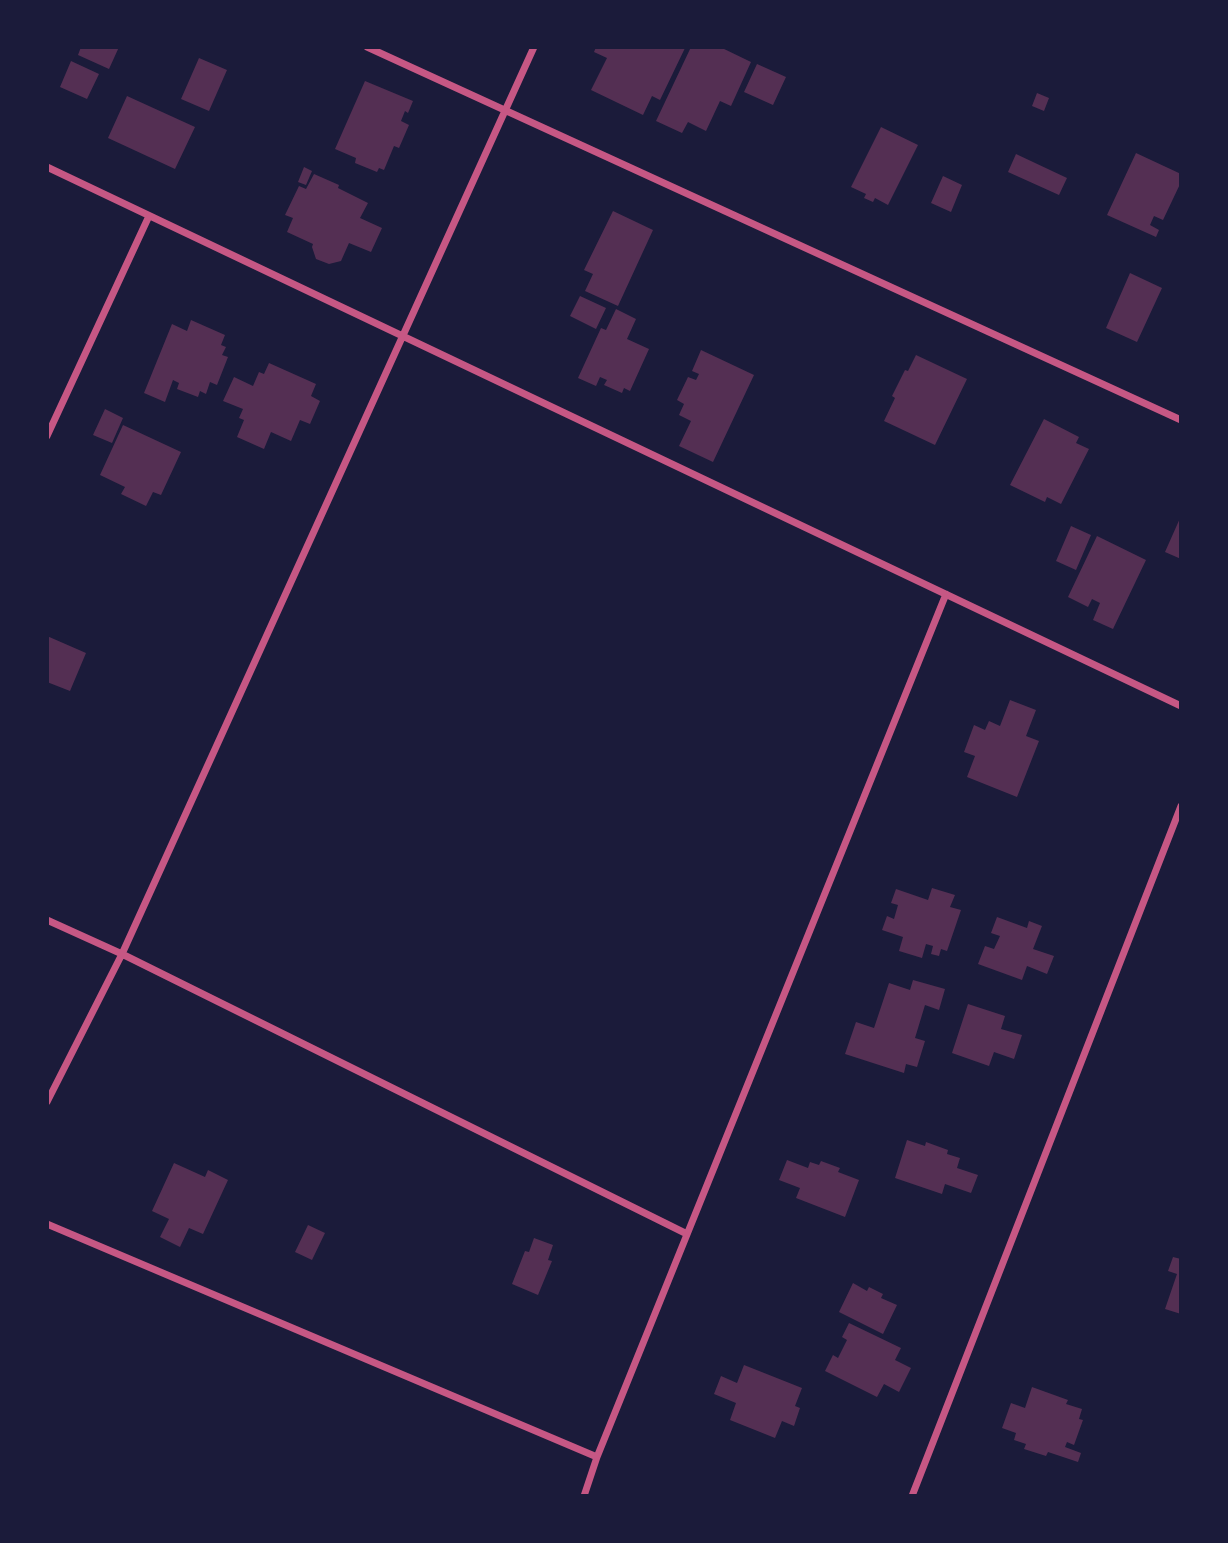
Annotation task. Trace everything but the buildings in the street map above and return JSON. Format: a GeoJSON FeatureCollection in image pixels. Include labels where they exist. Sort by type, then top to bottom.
{"type":"FeatureCollection","features":[{"type":"Feature","properties":{"kind":"street"},"geometry":{"type":"LineString","coordinates":[[367,47],[1181,420]]}},
{"type":"Feature","properties":{"kind":"street"},"geometry":{"type":"LineString","coordinates":[[47,1102],[122,954],[534,47]]}},
{"type":"Feature","properties":{"kind":"street"},"geometry":{"type":"LineString","coordinates":[[47,167],[1181,706]]}},
{"type":"Feature","properties":{"kind":"street"},"geometry":{"type":"LineString","coordinates":[[47,436],[149,216]]}},
{"type":"Feature","properties":{"kind":"street"},"geometry":{"type":"LineString","coordinates":[[584,1496],[597,1457],[946,594]]}},
{"type":"Feature","properties":{"kind":"street"},"geometry":{"type":"LineString","coordinates":[[912,1496],[1181,806]]}},
{"type":"Feature","properties":{"kind":"street"},"geometry":{"type":"LineString","coordinates":[[47,920],[122,954],[687,1234]]}},
{"type":"Feature","properties":{"kind":"street"},"geometry":{"type":"LineString","coordinates":[[47,1224],[597,1457]]}}]}
